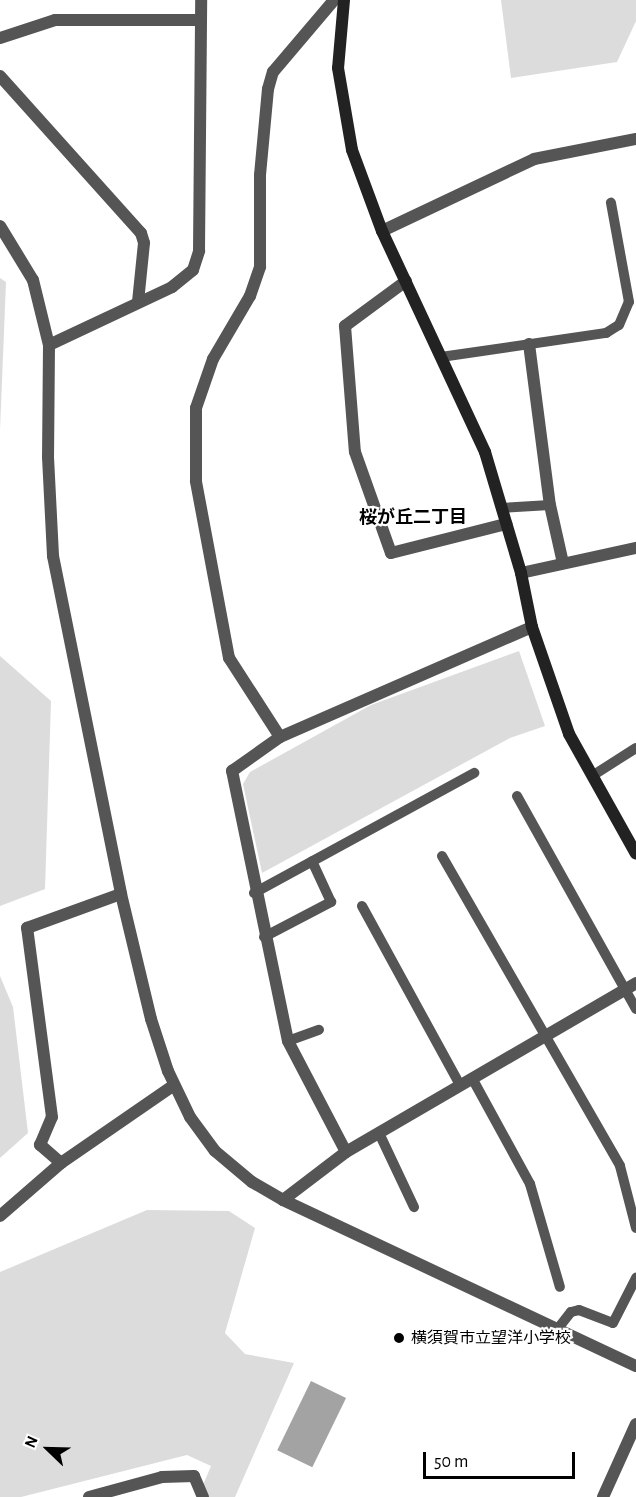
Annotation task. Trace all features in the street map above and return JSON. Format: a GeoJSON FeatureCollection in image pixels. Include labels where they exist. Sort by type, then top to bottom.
{"type":"FeatureCollection","features":[{"type":"Feature","properties":{"kind":"street"},"geometry":{"type":"LineString","coordinates":[[49,345],[172,286],[193,270],[199,251],[201,0]]}},
{"type":"Feature","properties":{"kind":"street"},"geometry":{"type":"LineString","coordinates":[[280,737],[229,658],[196,481],[196,408],[213,359],[250,296],[260,267],[260,175],[268,89],[273,72],[334,0]]}},
{"type":"Feature","properties":{"kind":"street"},"geometry":{"type":"LineString","coordinates":[[344,0],[338,31],[342,108],[352,150],[382,231],[485,452],[522,573],[532,627],[569,734],[636,854]]}},
{"type":"Feature","properties":{"kind":"street"},"geometry":{"type":"LineString","coordinates":[[0,38],[55,20],[201,20]]}},
{"type":"Feature","properties":{"kind":"street"},"geometry":{"type":"LineString","coordinates":[[0,76],[141,233],[144,243],[138,302]]}},
{"type":"Feature","properties":{"kind":"street"},"geometry":{"type":"LineString","coordinates":[[382,231],[534,159],[636,139]]}},
{"type":"Feature","properties":{"kind":"street"},"geometry":{"type":"LineString","coordinates":[[0,226],[6,241],[33,280],[49,345],[48,457],[52,556],[121,894],[151,1019],[174,1085],[190,1117],[215,1151],[252,1182],[283,1200],[556,1331],[636,1366]]}},
{"type":"Feature","properties":{"kind":"street"},"geometry":{"type":"LineString","coordinates":[[406,281],[345,326],[355,452],[391,553],[506,525]]}},
{"type":"Feature","properties":{"kind":"street"},"geometry":{"type":"LineString","coordinates":[[529,344],[550,505],[563,564]]}},
{"type":"Feature","properties":{"kind":"street"},"geometry":{"type":"LineString","coordinates":[[522,573],[636,548]]}},
{"type":"Feature","properties":{"kind":"street"},"geometry":{"type":"LineString","coordinates":[[346,1152],[288,1041],[254,893],[232,771],[280,737],[532,627]]}},
{"type":"Feature","properties":{"kind":"street"},"geometry":{"type":"LineString","coordinates":[[61,1163],[40,1145],[52,1117],[27,928],[121,894]]}},
{"type":"Feature","properties":{"kind":"street"},"geometry":{"type":"LineString","coordinates":[[283,1200],[346,1152],[636,982]]}},
{"type":"Feature","properties":{"kind":"street"},"geometry":{"type":"LineString","coordinates":[[0,1216],[61,1163],[174,1085]]}},
{"type":"Feature","properties":{"kind":"street"},"geometry":{"type":"LineString","coordinates":[[603,1497],[636,1424]]}},
{"type":"Feature","properties":{"kind":"street"},"geometry":{"type":"LineString","coordinates":[[88,1497],[162,1477],[194,1476],[203,1497]]}},
{"type":"Feature","properties":{"kind":"lane"},"geometry":{"type":"LineString","coordinates":[[441,357],[606,333],[625,316],[629,302],[611,204]]}},
{"type":"Feature","properties":{"kind":"lane"},"geometry":{"type":"LineString","coordinates":[[501,507],[550,505]]}},
{"type":"Feature","properties":{"kind":"lane"},"geometry":{"type":"LineString","coordinates":[[592,776],[636,748]]}},
{"type":"Feature","properties":{"kind":"lane"},"geometry":{"type":"LineString","coordinates":[[254,893],[474,773]]}},
{"type":"Feature","properties":{"kind":"lane"},"geometry":{"type":"LineString","coordinates":[[517,796],[636,1009]]}},
{"type":"Feature","properties":{"kind":"lane"},"geometry":{"type":"LineString","coordinates":[[442,856],[620,1166],[636,1228]]}},
{"type":"Feature","properties":{"kind":"lane"},"geometry":{"type":"LineString","coordinates":[[264,937],[332,902],[312,861]]}},
{"type":"Feature","properties":{"kind":"lane"},"geometry":{"type":"LineString","coordinates":[[362,906],[460,1085]]}},
{"type":"Feature","properties":{"kind":"lane"},"geometry":{"type":"LineString","coordinates":[[288,1041],[319,1030]]}},
{"type":"Feature","properties":{"kind":"lane"},"geometry":{"type":"LineString","coordinates":[[472,1078],[531,1184],[560,1287]]}},
{"type":"Feature","properties":{"kind":"lane"},"geometry":{"type":"LineString","coordinates":[[379,1133],[414,1207]]}},
{"type":"Feature","properties":{"kind":"lane"},"geometry":{"type":"LineString","coordinates":[[556,1331],[571,1312],[579,1310],[613,1323],[636,1278]]}},
{"type":"Feature","properties":{"kind":"shaded area"},"geometry":{"type":"Polygon","coordinates":[[[501,0],[636,0],[636,21],[617,62],[511,78],[501,0]]]}},
{"type":"Feature","properties":{"kind":"shaded area"},"geometry":{"type":"Polygon","coordinates":[[[0,278],[6,282],[0,430],[0,278]]]}},
{"type":"Feature","properties":{"kind":"shaded area"},"geometry":{"type":"Polygon","coordinates":[[[519,651],[545,726],[510,738],[262,873],[243,784],[250,772],[371,705],[519,651]]]}},
{"type":"Feature","properties":{"kind":"shaded area"},"geometry":{"type":"Polygon","coordinates":[[[0,656],[51,701],[45,889],[0,906],[0,656]]]}},
{"type":"Feature","properties":{"kind":"shaded area"},"geometry":{"type":"Polygon","coordinates":[[[0,976],[13,1007],[28,1133],[0,1158],[0,976]]]}},
{"type":"Feature","properties":{"kind":"shaded area"},"geometry":{"type":"Polygon","coordinates":[[[147,1210],[229,1211],[255,1228],[225,1333],[245,1354],[294,1363],[235,1497],[198,1497],[211,1466],[187,1455],[21,1497],[0,1497],[0,1272],[147,1210]]]}},
{"type":"Feature","properties":{"kind":"shaded area"},"geometry":{"type":"Polygon","coordinates":[[[311,1381],[346,1398],[312,1467],[277,1450],[311,1381]]]}},
{"type":"Feature","properties":{"kind":"place","name":"横須賀市立望洋小学校"},"geometry":{"type":"Point","coordinates":[399,1338]}},
{"type":"Feature","properties":{"kind":"district","name":"桜が丘二丁目"},"geometry":{"type":"Point","coordinates":[413,518]}}]}
